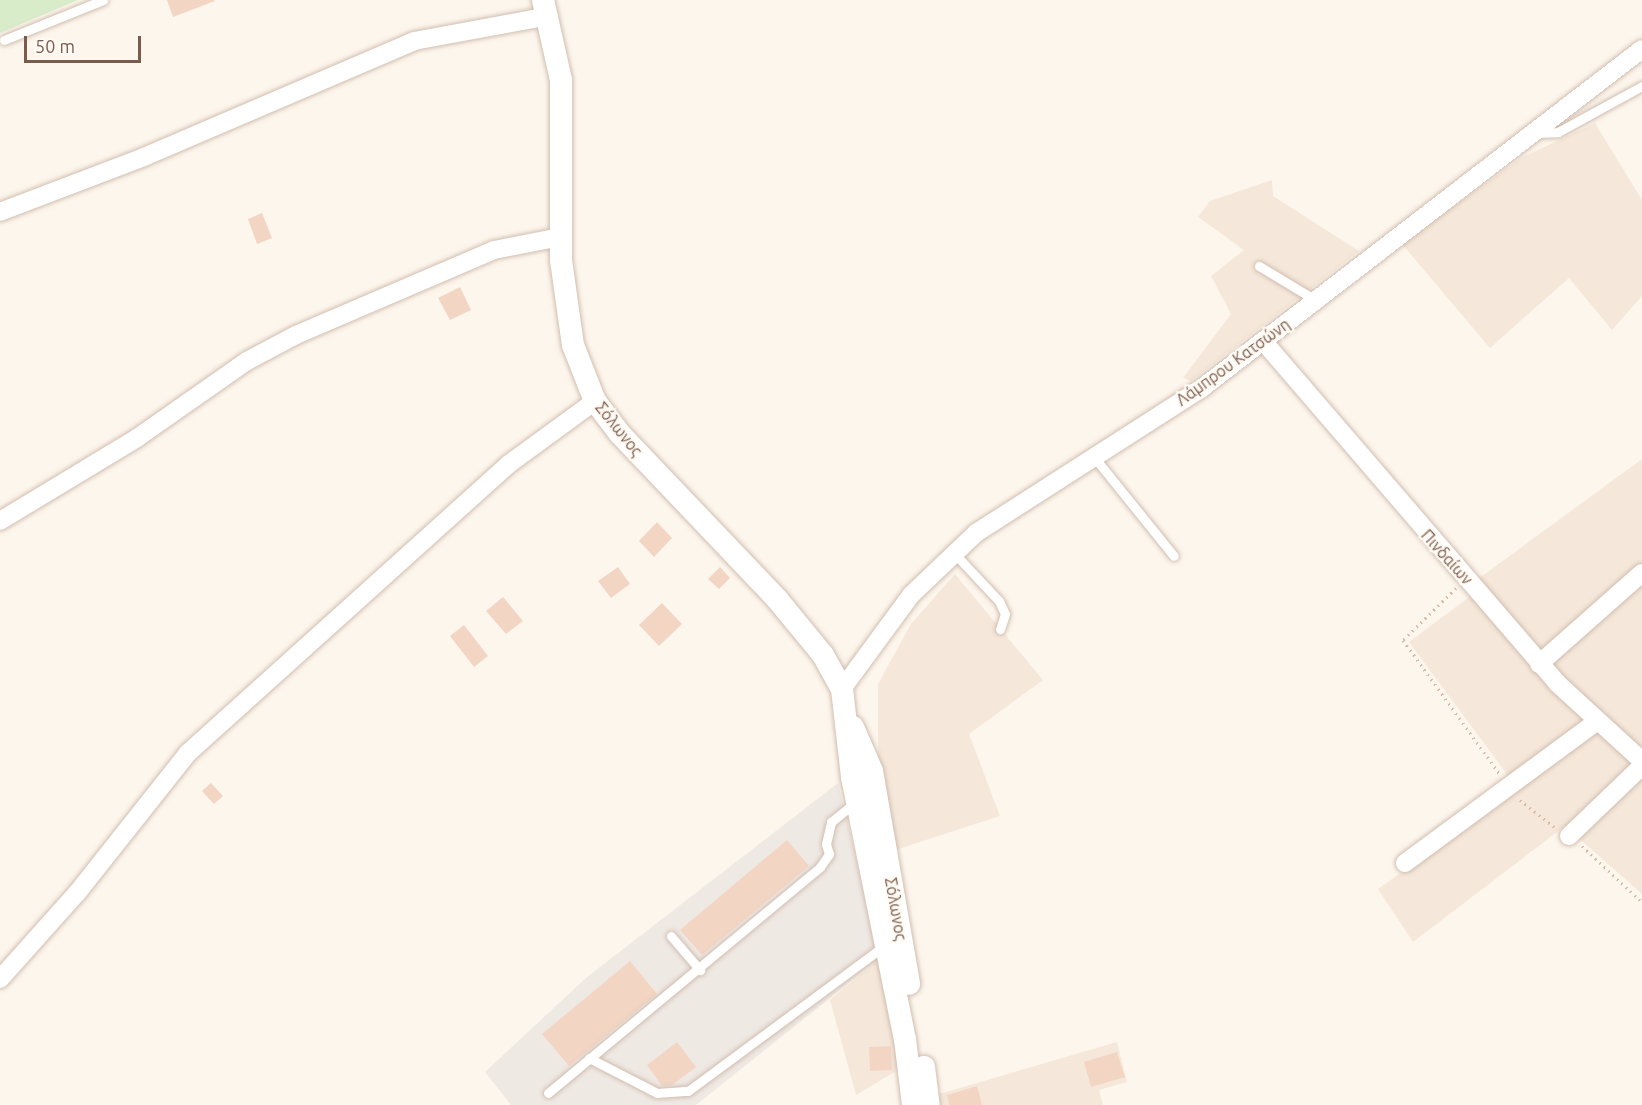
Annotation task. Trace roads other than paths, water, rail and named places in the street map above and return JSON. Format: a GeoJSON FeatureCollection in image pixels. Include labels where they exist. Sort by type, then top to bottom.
{"type":"FeatureCollection","features":[{"type":"Feature","properties":{"kind":"street"},"geometry":{"type":"LineString","coordinates":[[0,212],[144,157],[414,41],[546,8]]}},
{"type":"Feature","properties":{"kind":"street","name":"Σόλωνος"},"geometry":{"type":"LineString","coordinates":[[546,8],[563,104],[560,237],[563,297],[571,336],[595,400],[639,456],[777,598],[823,655],[842,688],[849,718],[858,801],[906,1039],[913,1105]]}},
{"type":"Feature","properties":{"kind":"street","name":"Λάμπρου Κατσώνη"},"geometry":{"type":"LineString","coordinates":[[842,688],[904,603],[953,552],[1202,388],[1642,49]]}},
{"type":"Feature","properties":{"kind":"street"},"geometry":{"type":"LineString","coordinates":[[0,521],[137,438],[247,361],[296,335],[494,250],[560,237]]}},
{"type":"Feature","properties":{"kind":"street","name":"Πινδαίων"},"geometry":{"type":"LineString","coordinates":[[1263,340],[1539,664],[1596,722],[1642,761]]}},
{"type":"Feature","properties":{"kind":"street"},"geometry":{"type":"LineString","coordinates":[[4,969],[188,753],[500,472],[595,400]]}},
{"type":"Feature","properties":{"kind":"street"},"geometry":{"type":"LineString","coordinates":[[1539,664],[1642,573]]}},
{"type":"Feature","properties":{"kind":"street","name":"Σόλωνος"},"geometry":{"type":"LineString","coordinates":[[849,718],[872,771],[929,1105]]}},
{"type":"Feature","properties":{"kind":"street"},"geometry":{"type":"LineString","coordinates":[[1405,863],[1596,722]]}},
{"type":"Feature","properties":{"kind":"street"},"geometry":{"type":"LineString","coordinates":[[1569,836],[1642,766]]}},
{"type":"Feature","properties":{"kind":"lane"},"geometry":{"type":"LineString","coordinates":[[4,40],[102,0]]}},
{"type":"Feature","properties":{"kind":"lane"},"geometry":{"type":"LineString","coordinates":[[1534,133],[1558,132],[1642,86]]}},
{"type":"Feature","properties":{"kind":"lane"},"geometry":{"type":"LineString","coordinates":[[1259,266],[1317,301]]}},
{"type":"Feature","properties":{"kind":"lane"},"geometry":{"type":"LineString","coordinates":[[1094,457],[1174,556]]}},
{"type":"Feature","properties":{"kind":"lane"},"geometry":{"type":"LineString","coordinates":[[953,552],[999,601],[1005,614],[1000,629]]}},
{"type":"Feature","properties":{"kind":"lane"},"geometry":{"type":"LineString","coordinates":[[548,1093],[700,970],[820,867],[829,854],[826,844],[831,822],[858,801]]}},
{"type":"Feature","properties":{"kind":"lane"},"geometry":{"type":"LineString","coordinates":[[671,936],[700,970]]}},
{"type":"Feature","properties":{"kind":"lane"},"geometry":{"type":"LineString","coordinates":[[589,1058],[657,1093],[687,1091],[886,944]]}}]}
